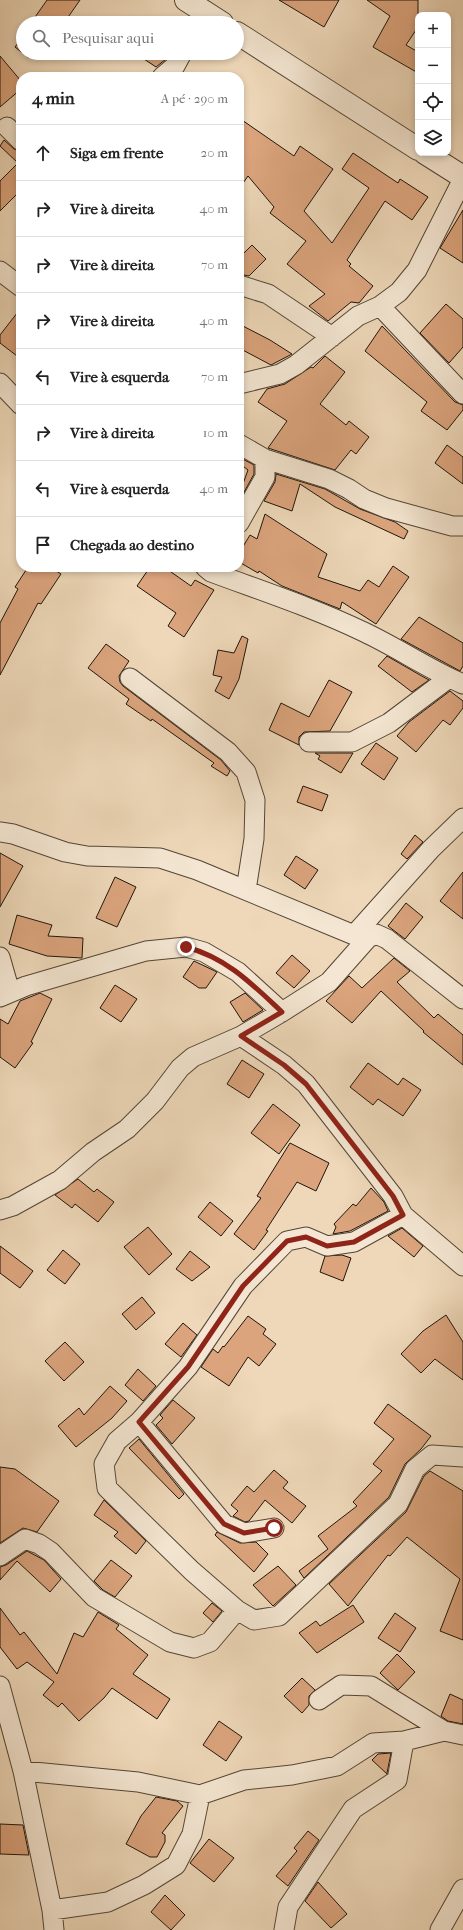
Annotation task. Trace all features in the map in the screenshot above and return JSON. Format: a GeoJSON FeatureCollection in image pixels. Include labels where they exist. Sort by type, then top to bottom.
{"type":"FeatureCollection","features":[{"type":"Feature","properties":{"kind":"street"},"geometry":{"type":"LineString","coordinates":[[186,0],[205,16]]}},
{"type":"Feature","properties":{"kind":"street"},"geometry":{"type":"LineString","coordinates":[[244,37],[415,147]]}},
{"type":"Feature","properties":{"kind":"street"},"geometry":{"type":"LineString","coordinates":[[168,72],[175,66],[178,60]]}},
{"type":"Feature","properties":{"kind":"street"},"geometry":{"type":"LineString","coordinates":[[7,127],[16,136]]}},
{"type":"Feature","properties":{"kind":"street"},"geometry":{"type":"LineString","coordinates":[[244,383],[280,374],[296,365],[358,316],[380,306],[399,292],[417,270],[463,178],[430,156]]}},
{"type":"Feature","properties":{"kind":"street"},"geometry":{"type":"LineString","coordinates":[[0,271],[16,283]]}},
{"type":"Feature","properties":{"kind":"street"},"geometry":{"type":"LineString","coordinates":[[244,287],[268,294],[332,337]]}},
{"type":"Feature","properties":{"kind":"street"},"geometry":{"type":"LineString","coordinates":[[380,306],[463,394]]}},
{"type":"Feature","properties":{"kind":"street"},"geometry":{"type":"LineString","coordinates":[[0,383],[16,400]]}},
{"type":"Feature","properties":{"kind":"street"},"geometry":{"type":"LineString","coordinates":[[244,447],[265,459],[329,479],[349,489],[364,499],[386,508],[452,526],[463,526]]}},
{"type":"Feature","properties":{"kind":"street"},"geometry":{"type":"LineString","coordinates":[[244,514],[265,477],[265,459]]}},
{"type":"Feature","properties":{"kind":"street"},"geometry":{"type":"LineString","coordinates":[[218,572],[336,619],[386,643],[456,681],[389,723],[352,742],[309,742]]}},
{"type":"Feature","properties":{"kind":"street"},"geometry":{"type":"LineString","coordinates":[[130,678],[228,752],[246,772],[255,800],[254,839],[246,890]]}},
{"type":"Feature","properties":{"kind":"street"},"geometry":{"type":"LineString","coordinates":[[354,934],[431,849],[463,818]]}},
{"type":"Feature","properties":{"kind":"street"},"geometry":{"type":"LineString","coordinates":[[0,832],[13,834],[65,852],[87,856],[160,858],[198,870],[354,934],[376,934],[387,939],[463,999]]}},
{"type":"Feature","properties":{"kind":"street"},"geometry":{"type":"LineString","coordinates":[[0,1210],[13,1206],[60,1180],[93,1152],[127,1129],[155,1101],[180,1068],[193,1057],[241,1036],[329,982],[368,938],[376,934]]}},
{"type":"Feature","properties":{"kind":"street"},"geometry":{"type":"LineString","coordinates":[[0,956],[5,994],[26,986],[146,951],[186,947],[204,952],[238,972],[282,1012]]}},
{"type":"Feature","properties":{"kind":"street"},"geometry":{"type":"LineString","coordinates":[[241,1036],[284,1065],[306,1084],[393,1196],[403,1215],[463,1266]]}},
{"type":"Feature","properties":{"kind":"street"},"geometry":{"type":"LineString","coordinates":[[403,1215],[354,1242],[327,1246],[306,1237],[287,1241],[243,1286],[188,1367],[139,1422],[117,1441],[104,1464],[107,1488],[192,1571],[237,1610],[254,1620],[279,1616],[398,1504],[415,1469],[432,1455],[463,1457]]}},
{"type":"Feature","properties":{"kind":"street"},"geometry":{"type":"LineString","coordinates":[[139,1422],[224,1524],[244,1533],[274,1528]]}},
{"type":"Feature","properties":{"kind":"street"},"geometry":{"type":"LineString","coordinates":[[0,1556],[25,1539],[39,1544],[51,1552],[94,1597],[170,1642],[194,1648],[210,1642],[237,1610]]}},
{"type":"Feature","properties":{"kind":"street"},"geometry":{"type":"LineString","coordinates":[[318,1700],[340,1685],[372,1686],[444,1731]]}},
{"type":"Feature","properties":{"kind":"street"},"geometry":{"type":"LineString","coordinates":[[0,1686],[23,1772],[52,1910],[54,1930]]}},
{"type":"Feature","properties":{"kind":"street"},"geometry":{"type":"LineString","coordinates":[[23,1772],[138,1782],[200,1795],[244,1780],[292,1775],[337,1766],[373,1743],[404,1740],[444,1731],[463,1734]]}},
{"type":"Feature","properties":{"kind":"street"},"geometry":{"type":"LineString","coordinates":[[284,1930],[288,1907],[353,1809],[397,1780],[404,1740]]}},
{"type":"Feature","properties":{"kind":"street"},"geometry":{"type":"LineString","coordinates":[[52,1910],[108,1902],[144,1886],[176,1865],[192,1834],[200,1795]]}},
{"type":"Feature","properties":{"kind":"street"},"geometry":{"type":"LineString","coordinates":[[440,1930],[463,1889]]}},
{"type":"Feature","properties":{"kind":"building"},"geometry":{"type":"Polygon","coordinates":[[[47,0],[80,0],[69,16],[36,16],[47,0]]]}},
{"type":"Feature","properties":{"kind":"building"},"geometry":{"type":"Polygon","coordinates":[[[279,0],[339,0],[324,27],[279,0]]]}},
{"type":"Feature","properties":{"kind":"building"},"geometry":{"type":"Polygon","coordinates":[[[367,0],[418,0],[418,12],[415,12],[415,32],[406,45],[415,50],[415,71],[373,47],[390,16],[367,0]]]}},
{"type":"Feature","properties":{"kind":"building"},"geometry":{"type":"Polygon","coordinates":[[[0,56],[16,75],[16,93],[0,107],[0,56]]]}},
{"type":"Feature","properties":{"kind":"building"},"geometry":{"type":"Polygon","coordinates":[[[146,60],[165,60],[156,67],[146,60]]]}},
{"type":"Feature","properties":{"kind":"building"},"geometry":{"type":"Polygon","coordinates":[[[244,121],[294,156],[300,146],[333,169],[304,211],[332,243],[369,188],[342,169],[353,153],[398,183],[400,179],[428,197],[412,220],[385,201],[347,260],[351,264],[349,266],[373,286],[359,303],[351,302],[328,321],[309,306],[325,294],[287,264],[306,241],[270,213],[274,207],[248,176],[244,182],[244,121]]]}},
{"type":"Feature","properties":{"kind":"building"},"geometry":{"type":"Polygon","coordinates":[[[4,140],[16,150],[16,161],[0,146],[4,140]]]}},
{"type":"Feature","properties":{"kind":"building"},"geometry":{"type":"Polygon","coordinates":[[[16,165],[16,195],[0,211],[0,181],[16,165]]]}},
{"type":"Feature","properties":{"kind":"building"},"geometry":{"type":"Polygon","coordinates":[[[463,210],[463,263],[440,248],[463,210]]]}},
{"type":"Feature","properties":{"kind":"building"},"geometry":{"type":"Polygon","coordinates":[[[252,245],[266,259],[249,276],[244,275],[244,253],[252,245]]]}},
{"type":"Feature","properties":{"kind":"building"},"geometry":{"type":"Polygon","coordinates":[[[446,304],[463,319],[463,347],[449,363],[420,333],[446,304]]]}},
{"type":"Feature","properties":{"kind":"building"},"geometry":{"type":"Polygon","coordinates":[[[16,314],[16,355],[0,343],[0,335],[16,314]]]}},
{"type":"Feature","properties":{"kind":"building"},"geometry":{"type":"Polygon","coordinates":[[[382,326],[455,402],[463,405],[463,410],[447,430],[421,411],[427,402],[365,351],[382,326]]]}},
{"type":"Feature","properties":{"kind":"building"},"geometry":{"type":"Polygon","coordinates":[[[244,327],[270,340],[292,354],[271,365],[244,351],[244,327]]]}},
{"type":"Feature","properties":{"kind":"building"},"geometry":{"type":"Polygon","coordinates":[[[325,356],[345,372],[320,404],[346,425],[349,421],[369,437],[356,454],[351,450],[335,470],[268,448],[287,421],[258,402],[267,389],[285,384],[311,367],[313,368],[325,356]]]}},
{"type":"Feature","properties":{"kind":"building"},"geometry":{"type":"Polygon","coordinates":[[[447,445],[463,457],[463,484],[435,463],[447,445]]]}},
{"type":"Feature","properties":{"kind":"building"},"geometry":{"type":"Polygon","coordinates":[[[244,460],[254,465],[254,474],[244,492],[244,481],[248,470],[244,467],[244,460]]]}},
{"type":"Feature","properties":{"kind":"building"},"geometry":{"type":"Polygon","coordinates":[[[276,474],[325,489],[360,509],[395,522],[408,531],[404,539],[335,507],[300,484],[292,511],[264,501],[275,482],[276,474]]]}},
{"type":"Feature","properties":{"kind":"building"},"geometry":{"type":"Polygon","coordinates":[[[265,514],[327,554],[318,577],[360,591],[368,580],[379,587],[393,566],[409,577],[376,624],[342,602],[340,609],[282,586],[259,571],[258,573],[244,565],[244,545],[250,535],[257,539],[265,514]]]}},
{"type":"Feature","properties":{"kind":"building"},"geometry":{"type":"Polygon","coordinates":[[[25,572],[58,572],[61,574],[41,604],[38,603],[0,675],[0,623],[18,589],[15,587],[25,572]]]}},
{"type":"Feature","properties":{"kind":"building"},"geometry":{"type":"Polygon","coordinates":[[[147,572],[171,572],[191,586],[195,580],[214,590],[184,637],[168,626],[176,613],[137,586],[147,572]]]}},
{"type":"Feature","properties":{"kind":"building"},"geometry":{"type":"Polygon","coordinates":[[[419,617],[463,643],[463,666],[460,671],[401,639],[419,617]]]}},
{"type":"Feature","properties":{"kind":"building"},"geometry":{"type":"Polygon","coordinates":[[[242,636],[248,639],[239,679],[229,699],[215,691],[222,677],[213,675],[218,650],[234,653],[242,636]]]}},
{"type":"Feature","properties":{"kind":"building"},"geometry":{"type":"Polygon","coordinates":[[[106,644],[129,661],[119,676],[120,682],[123,686],[221,760],[230,771],[227,776],[211,766],[214,763],[152,719],[151,721],[126,704],[129,699],[88,668],[106,644]]]}},
{"type":"Feature","properties":{"kind":"building"},"geometry":{"type":"Polygon","coordinates":[[[387,656],[429,680],[412,692],[378,666],[387,656]]]}},
{"type":"Feature","properties":{"kind":"building"},"geometry":{"type":"Polygon","coordinates":[[[329,680],[352,692],[330,731],[304,732],[299,737],[299,745],[269,730],[281,703],[309,717],[329,680]]]}},
{"type":"Feature","properties":{"kind":"building"},"geometry":{"type":"Polygon","coordinates":[[[450,691],[463,701],[463,708],[450,725],[443,720],[416,752],[397,736],[409,722],[450,691]]]}},
{"type":"Feature","properties":{"kind":"building"},"geometry":{"type":"Polygon","coordinates":[[[376,743],[398,758],[384,780],[361,764],[376,743]]]}},
{"type":"Feature","properties":{"kind":"building"},"geometry":{"type":"Polygon","coordinates":[[[315,753],[353,753],[341,773],[318,759],[320,756],[315,753]]]}},
{"type":"Feature","properties":{"kind":"building"},"geometry":{"type":"Polygon","coordinates":[[[303,786],[328,795],[322,811],[297,802],[303,786]]]}},
{"type":"Feature","properties":{"kind":"building"},"geometry":{"type":"Polygon","coordinates":[[[415,835],[423,842],[407,859],[401,854],[415,835]]]}},
{"type":"Feature","properties":{"kind":"building"},"geometry":{"type":"Polygon","coordinates":[[[0,853],[23,866],[0,907],[0,853]]]}},
{"type":"Feature","properties":{"kind":"building"},"geometry":{"type":"Polygon","coordinates":[[[296,856],[318,870],[305,889],[284,875],[296,856]]]}},
{"type":"Feature","properties":{"kind":"building"},"geometry":{"type":"Polygon","coordinates":[[[463,872],[463,919],[440,901],[463,872]]]}},
{"type":"Feature","properties":{"kind":"building"},"geometry":{"type":"Polygon","coordinates":[[[115,877],[136,887],[117,927],[96,918],[115,877]]]}},
{"type":"Feature","properties":{"kind":"building"},"geometry":{"type":"Polygon","coordinates":[[[406,903],[423,917],[405,939],[388,926],[406,903]]]}},
{"type":"Feature","properties":{"kind":"building"},"geometry":{"type":"Polygon","coordinates":[[[17,915],[52,925],[48,936],[83,938],[82,958],[47,956],[9,944],[17,915]]]}},
{"type":"Feature","properties":{"kind":"building"},"geometry":{"type":"Polygon","coordinates":[[[292,955],[310,971],[294,988],[276,973],[292,955]]]}},
{"type":"Feature","properties":{"kind":"building"},"geometry":{"type":"Polygon","coordinates":[[[394,958],[410,971],[397,982],[434,1018],[438,1014],[463,1035],[463,1065],[423,1032],[424,1031],[381,991],[352,1023],[326,1001],[349,976],[362,988],[394,958]]]}},
{"type":"Feature","properties":{"kind":"building"},"geometry":{"type":"Polygon","coordinates":[[[194,961],[217,972],[206,988],[199,988],[183,977],[194,961]]]}},
{"type":"Feature","properties":{"kind":"building"},"geometry":{"type":"Polygon","coordinates":[[[115,985],[137,999],[121,1022],[100,1008],[115,985]]]}},
{"type":"Feature","properties":{"kind":"building"},"geometry":{"type":"Polygon","coordinates":[[[40,993],[52,999],[31,1042],[33,1043],[15,1068],[0,1057],[0,1019],[8,1024],[20,1001],[40,993]]]}},
{"type":"Feature","properties":{"kind":"building"},"geometry":{"type":"Polygon","coordinates":[[[245,993],[263,1010],[243,1022],[230,1002],[245,993]]]}},
{"type":"Feature","properties":{"kind":"building"},"geometry":{"type":"Polygon","coordinates":[[[242,1060],[264,1074],[249,1098],[227,1084],[242,1060]]]}},
{"type":"Feature","properties":{"kind":"building"},"geometry":{"type":"Polygon","coordinates":[[[368,1063],[398,1085],[403,1078],[421,1090],[403,1116],[378,1099],[373,1105],[350,1087],[368,1063]]]}},
{"type":"Feature","properties":{"kind":"building"},"geometry":{"type":"Polygon","coordinates":[[[273,1104],[300,1125],[279,1154],[251,1133],[273,1104]]]}},
{"type":"Feature","properties":{"kind":"building"},"geometry":{"type":"Polygon","coordinates":[[[290,1143],[329,1163],[316,1191],[297,1182],[266,1230],[268,1231],[254,1250],[234,1234],[261,1198],[257,1196],[290,1143]]]}},
{"type":"Feature","properties":{"kind":"building"},"geometry":{"type":"Polygon","coordinates":[[[78,1179],[94,1192],[97,1189],[114,1202],[98,1222],[75,1204],[72,1208],[55,1195],[78,1179]]]}},
{"type":"Feature","properties":{"kind":"building"},"geometry":{"type":"Polygon","coordinates":[[[371,1188],[384,1202],[388,1211],[350,1231],[333,1234],[336,1227],[334,1224],[353,1204],[356,1206],[371,1188]]]}},
{"type":"Feature","properties":{"kind":"building"},"geometry":{"type":"Polygon","coordinates":[[[210,1202],[233,1221],[221,1236],[198,1217],[210,1202]]]}},
{"type":"Feature","properties":{"kind":"building"},"geometry":{"type":"Polygon","coordinates":[[[148,1227],[172,1254],[149,1275],[124,1247],[148,1227]]]}},
{"type":"Feature","properties":{"kind":"building"},"geometry":{"type":"Polygon","coordinates":[[[402,1228],[423,1246],[414,1257],[388,1236],[402,1228]]]}},
{"type":"Feature","properties":{"kind":"building"},"geometry":{"type":"Polygon","coordinates":[[[0,1246],[33,1271],[20,1288],[0,1273],[0,1246]]]}},
{"type":"Feature","properties":{"kind":"building"},"geometry":{"type":"Polygon","coordinates":[[[63,1250],[80,1264],[65,1284],[47,1270],[63,1250]]]}},
{"type":"Feature","properties":{"kind":"building"},"geometry":{"type":"Polygon","coordinates":[[[190,1251],[210,1267],[192,1281],[176,1269],[190,1251]]]}},
{"type":"Feature","properties":{"kind":"building"},"geometry":{"type":"Polygon","coordinates":[[[342,1255],[351,1258],[343,1281],[320,1272],[325,1256],[342,1255]]]}},
{"type":"Feature","properties":{"kind":"building"},"geometry":{"type":"Polygon","coordinates":[[[142,1297],[155,1313],[136,1330],[122,1314],[142,1297]]]}},
{"type":"Feature","properties":{"kind":"building"},"geometry":{"type":"Polygon","coordinates":[[[446,1315],[463,1342],[463,1380],[435,1359],[421,1373],[401,1354],[423,1331],[446,1315]]]}},
{"type":"Feature","properties":{"kind":"building"},"geometry":{"type":"Polygon","coordinates":[[[248,1316],[266,1329],[263,1334],[276,1344],[259,1366],[248,1357],[229,1386],[201,1367],[213,1349],[218,1353],[248,1316]]]}},
{"type":"Feature","properties":{"kind":"building"},"geometry":{"type":"Polygon","coordinates":[[[183,1323],[197,1335],[181,1357],[165,1344],[183,1323]]]}},
{"type":"Feature","properties":{"kind":"building"},"geometry":{"type":"Polygon","coordinates":[[[65,1342],[84,1362],[64,1381],[45,1361],[65,1342]]]}},
{"type":"Feature","properties":{"kind":"building"},"geometry":{"type":"Polygon","coordinates":[[[138,1369],[156,1386],[143,1401],[125,1385],[138,1369]]]}},
{"type":"Feature","properties":{"kind":"building"},"geometry":{"type":"Polygon","coordinates":[[[110,1386],[127,1401],[112,1418],[76,1447],[58,1426],[79,1408],[84,1415],[110,1386]]]}},
{"type":"Feature","properties":{"kind":"building"},"geometry":{"type":"Polygon","coordinates":[[[173,1400],[195,1418],[172,1444],[156,1425],[163,1418],[160,1415],[173,1400]]]}},
{"type":"Feature","properties":{"kind":"building"},"geometry":{"type":"Polygon","coordinates":[[[388,1404],[431,1436],[421,1449],[405,1464],[389,1497],[304,1578],[299,1571],[328,1549],[318,1536],[357,1506],[353,1502],[382,1471],[373,1464],[394,1439],[374,1423],[388,1404]]]}},
{"type":"Feature","properties":{"kind":"building"},"geometry":{"type":"Polygon","coordinates":[[[139,1439],[184,1494],[179,1499],[129,1448],[139,1439]]]}},
{"type":"Feature","properties":{"kind":"building"},"geometry":{"type":"Polygon","coordinates":[[[0,1467],[15,1469],[59,1501],[37,1532],[23,1528],[0,1543],[0,1467]]]}},
{"type":"Feature","properties":{"kind":"building"},"geometry":{"type":"Polygon","coordinates":[[[274,1470],[288,1482],[283,1488],[306,1506],[292,1523],[265,1500],[249,1521],[245,1522],[233,1516],[238,1511],[231,1505],[247,1486],[254,1492],[274,1470]]]}},
{"type":"Feature","properties":{"kind":"building"},"geometry":{"type":"Polygon","coordinates":[[[430,1471],[463,1491],[463,1640],[440,1631],[460,1579],[407,1537],[390,1556],[388,1555],[348,1606],[329,1584],[406,1512],[424,1476],[430,1471]]]}},
{"type":"Feature","properties":{"kind":"building"},"geometry":{"type":"Polygon","coordinates":[[[104,1500],[146,1541],[136,1554],[114,1536],[118,1532],[94,1515],[104,1500]]]}},
{"type":"Feature","properties":{"kind":"building"},"geometry":{"type":"Polygon","coordinates":[[[217,1532],[240,1543],[256,1542],[268,1554],[254,1572],[215,1535],[217,1532]]]}},
{"type":"Feature","properties":{"kind":"building"},"geometry":{"type":"Polygon","coordinates":[[[27,1551],[44,1560],[61,1579],[50,1592],[17,1561],[0,1580],[0,1567],[6,1565],[27,1551]]]}},
{"type":"Feature","properties":{"kind":"building"},"geometry":{"type":"Polygon","coordinates":[[[111,1560],[132,1576],[115,1597],[103,1590],[94,1581],[111,1560]]]}},
{"type":"Feature","properties":{"kind":"building"},"geometry":{"type":"Polygon","coordinates":[[[278,1566],[296,1585],[273,1606],[253,1585],[278,1566]]]}},
{"type":"Feature","properties":{"kind":"building"},"geometry":{"type":"Polygon","coordinates":[[[212,1603],[222,1611],[213,1622],[203,1613],[212,1603]]]}},
{"type":"Feature","properties":{"kind":"building"},"geometry":{"type":"Polygon","coordinates":[[[353,1605],[364,1622],[317,1653],[299,1633],[316,1621],[320,1626],[353,1605]]]}},
{"type":"Feature","properties":{"kind":"building"},"geometry":{"type":"Polygon","coordinates":[[[0,1608],[20,1635],[24,1632],[57,1674],[74,1633],[83,1637],[98,1612],[119,1625],[116,1629],[148,1655],[133,1674],[170,1699],[157,1719],[112,1688],[104,1698],[79,1721],[62,1703],[58,1707],[43,1695],[54,1682],[27,1662],[17,1669],[0,1647],[0,1608]]]}},
{"type":"Feature","properties":{"kind":"building"},"geometry":{"type":"Polygon","coordinates":[[[395,1613],[416,1628],[400,1652],[378,1638],[395,1613]]]}},
{"type":"Feature","properties":{"kind":"building"},"geometry":{"type":"Polygon","coordinates":[[[397,1654],[415,1672],[398,1690],[380,1673],[397,1654]]]}},
{"type":"Feature","properties":{"kind":"building"},"geometry":{"type":"Polygon","coordinates":[[[302,1678],[315,1690],[309,1696],[309,1705],[302,1713],[284,1696],[302,1678]]]}},
{"type":"Feature","properties":{"kind":"building"},"geometry":{"type":"Polygon","coordinates":[[[450,1694],[463,1700],[463,1724],[448,1721],[441,1716],[450,1694]]]}},
{"type":"Feature","properties":{"kind":"building"},"geometry":{"type":"Polygon","coordinates":[[[219,1721],[242,1737],[226,1761],[203,1745],[219,1721]]]}},
{"type":"Feature","properties":{"kind":"building"},"geometry":{"type":"Polygon","coordinates":[[[391,1753],[387,1774],[372,1760],[378,1754],[391,1753]]]}},
{"type":"Feature","properties":{"kind":"building"},"geometry":{"type":"Polygon","coordinates":[[[156,1797],[177,1801],[183,1806],[162,1833],[165,1835],[165,1842],[157,1857],[150,1857],[126,1844],[141,1816],[156,1797]]]}},
{"type":"Feature","properties":{"kind":"building"},"geometry":{"type":"Polygon","coordinates":[[[0,1824],[23,1825],[29,1855],[0,1854],[0,1824]]]}},
{"type":"Feature","properties":{"kind":"building"},"geometry":{"type":"Polygon","coordinates":[[[308,1831],[319,1840],[288,1886],[276,1876],[297,1851],[294,1848],[308,1831]]]}},
{"type":"Feature","properties":{"kind":"building"},"geometry":{"type":"Polygon","coordinates":[[[209,1839],[234,1858],[214,1882],[190,1863],[209,1839]]]}},
{"type":"Feature","properties":{"kind":"building"},"geometry":{"type":"Polygon","coordinates":[[[318,1882],[347,1914],[331,1928],[305,1901],[318,1882]]]}},
{"type":"Feature","properties":{"kind":"building"},"geometry":{"type":"Polygon","coordinates":[[[165,1895],[185,1915],[171,1930],[151,1912],[165,1895]]]}},
{"type":"Feature","properties":{"kind":"route"},"geometry":{"type":"LineString","coordinates":[[186,947],[204,952],[238,972],[282,1012],[241,1036],[284,1065],[306,1084],[393,1196],[403,1215],[354,1242],[327,1246],[306,1237],[287,1241],[243,1286],[188,1367],[139,1422],[224,1524],[244,1533],[274,1528]]}}]}
